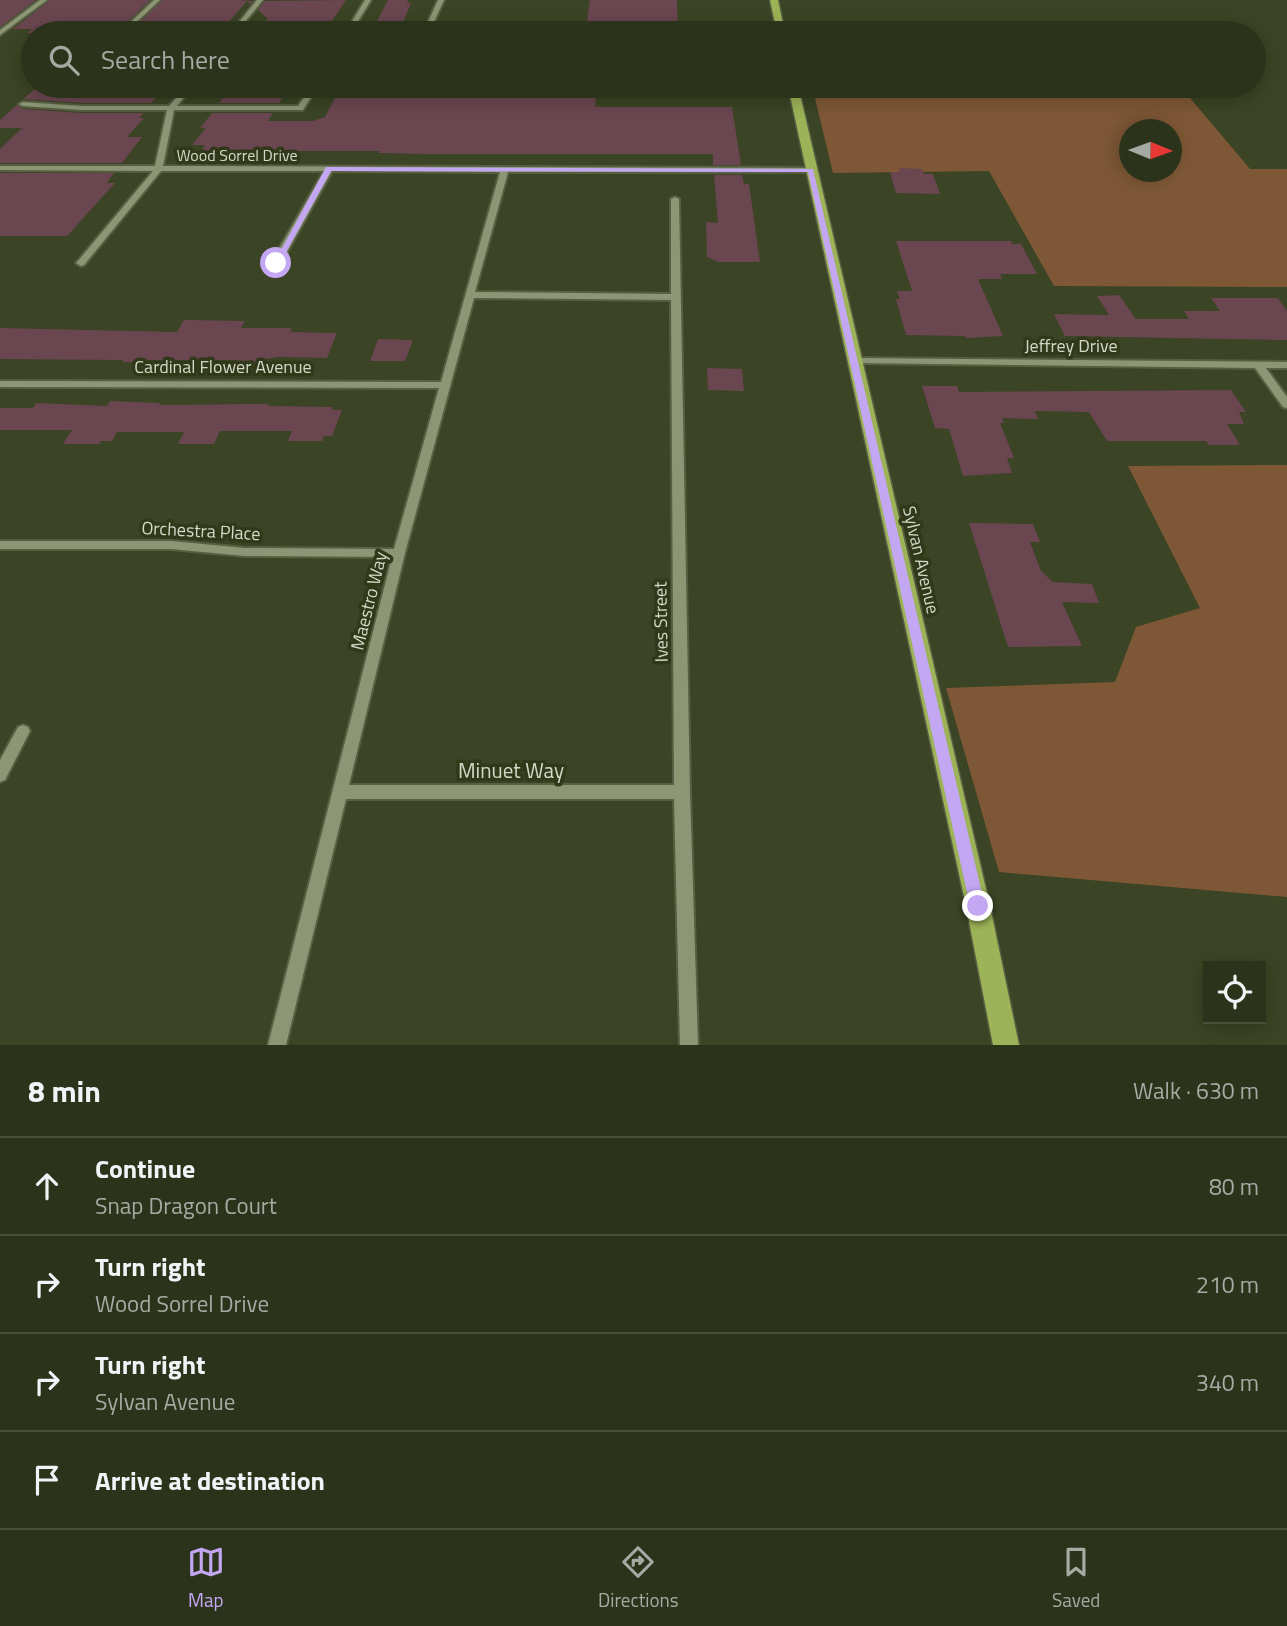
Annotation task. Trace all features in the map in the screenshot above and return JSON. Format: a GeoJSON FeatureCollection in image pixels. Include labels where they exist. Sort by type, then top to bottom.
{"type":"FeatureCollection","features":[{"type":"Feature","properties":{"kind":"main road"},"geometry":{"type":"LineString","coordinates":[[774,0],[778,21]]}},
{"type":"Feature","properties":{"kind":"main road","name":"Sylvan Avenue"},"geometry":{"type":"LineString","coordinates":[[796,98],[978,906],[1006,1045]]}},
{"type":"Feature","properties":{"kind":"street"},"geometry":{"type":"LineString","coordinates":[[0,33],[44,0]]}},
{"type":"Feature","properties":{"kind":"street"},"geometry":{"type":"LineString","coordinates":[[135,21],[157,0]]}},
{"type":"Feature","properties":{"kind":"street"},"geometry":{"type":"LineString","coordinates":[[243,21],[260,0]]}},
{"type":"Feature","properties":{"kind":"street"},"geometry":{"type":"LineString","coordinates":[[355,21],[368,0]]}},
{"type":"Feature","properties":{"kind":"street"},"geometry":{"type":"LineString","coordinates":[[431,21],[441,0]]}},
{"type":"Feature","properties":{"kind":"street"},"geometry":{"type":"LineString","coordinates":[[81,263],[159,169],[171,108],[180,98]]}},
{"type":"Feature","properties":{"kind":"street"},"geometry":{"type":"LineString","coordinates":[[23,104],[82,108],[300,108],[307,98]]}},
{"type":"Feature","properties":{"kind":"street","name":"Wood Sorrel Drive"},"geometry":{"type":"LineString","coordinates":[[0,168],[811,170]]}},
{"type":"Feature","properties":{"kind":"street"},"geometry":{"type":"LineString","coordinates":[[276,263],[329,169]]}},
{"type":"Feature","properties":{"kind":"street","name":"Maestro Way"},"geometry":{"type":"LineString","coordinates":[[277,1045],[399,553],[505,169]]}},
{"type":"Feature","properties":{"kind":"street","name":"Ives Street"},"geometry":{"type":"LineString","coordinates":[[675,199],[682,792],[689,1045]]}},
{"type":"Feature","properties":{"kind":"street"},"geometry":{"type":"LineString","coordinates":[[471,295],[677,297]]}},
{"type":"Feature","properties":{"kind":"street","name":"Jeffrey Drive"},"geometry":{"type":"LineString","coordinates":[[855,362],[1287,365]]}},
{"type":"Feature","properties":{"kind":"street"},"geometry":{"type":"LineString","coordinates":[[1258,365],[1287,405]]}},
{"type":"Feature","properties":{"kind":"street","name":"Cardinal Flower Avenue"},"geometry":{"type":"LineString","coordinates":[[0,384],[445,385]]}},
{"type":"Feature","properties":{"kind":"street","name":"Orchestra Place"},"geometry":{"type":"LineString","coordinates":[[0,545],[171,545],[245,552],[399,553]]}},
{"type":"Feature","properties":{"kind":"street"},"geometry":{"type":"LineString","coordinates":[[0,775],[23,731]]}},
{"type":"Feature","properties":{"kind":"street","name":"Minuet Way"},"geometry":{"type":"LineString","coordinates":[[341,792],[682,792]]}},
{"type":"Feature","properties":{"kind":"shaded area"},"geometry":{"type":"Polygon","coordinates":[[[815,98],[1190,98],[1250,169],[1287,169],[1287,287],[1054,286],[989,171],[833,173],[815,98]]]}},
{"type":"Feature","properties":{"kind":"shaded area"},"geometry":{"type":"Polygon","coordinates":[[[1287,465],[1287,897],[999,872],[946,688],[1115,682],[1136,627],[1200,608],[1128,466],[1287,465]]]}},
{"type":"Feature","properties":{"kind":"building"},"geometry":{"type":"Polygon","coordinates":[[[0,0],[36,0],[0,27],[0,0]]]}},
{"type":"Feature","properties":{"kind":"building"},"geometry":{"type":"Polygon","coordinates":[[[50,0],[150,0],[128,21],[23,21],[50,0]]]}},
{"type":"Feature","properties":{"kind":"building"},"geometry":{"type":"Polygon","coordinates":[[[162,0],[253,1],[250,4],[247,1],[230,21],[141,21],[162,0]]]}},
{"type":"Feature","properties":{"kind":"building"},"geometry":{"type":"Polygon","coordinates":[[[346,0],[332,21],[266,21],[268,19],[258,10],[265,1],[346,0]]]}},
{"type":"Feature","properties":{"kind":"building"},"geometry":{"type":"Polygon","coordinates":[[[388,0],[408,0],[407,3],[411,3],[404,21],[377,21],[388,0]]]}},
{"type":"Feature","properties":{"kind":"building"},"geometry":{"type":"Polygon","coordinates":[[[590,0],[677,0],[678,21],[587,21],[590,0]]]}},
{"type":"Feature","properties":{"kind":"building"},"geometry":{"type":"Polygon","coordinates":[[[155,98],[151,103],[82,103],[23,99],[155,98]]]}},
{"type":"Feature","properties":{"kind":"building"},"geometry":{"type":"Polygon","coordinates":[[[223,98],[282,98],[279,103],[219,103],[223,98]]]}},
{"type":"Feature","properties":{"kind":"building"},"geometry":{"type":"Polygon","coordinates":[[[335,98],[596,98],[595,107],[732,107],[741,165],[713,165],[713,154],[201,151],[205,145],[192,145],[206,128],[200,128],[212,113],[273,113],[268,121],[313,121],[325,117],[335,98]]]}},
{"type":"Feature","properties":{"kind":"building"},"geometry":{"type":"Polygon","coordinates":[[[17,105],[23,109],[82,113],[144,113],[139,118],[144,118],[127,137],[142,137],[122,163],[0,163],[0,149],[22,128],[0,128],[0,120],[17,105]]]}},
{"type":"Feature","properties":{"kind":"building"},"geometry":{"type":"Polygon","coordinates":[[[899,168],[922,169],[924,174],[933,174],[940,194],[896,193],[890,172],[900,172],[899,168]]]}},
{"type":"Feature","properties":{"kind":"building"},"geometry":{"type":"Polygon","coordinates":[[[0,173],[114,173],[107,183],[115,183],[67,236],[0,236],[0,173]]]}},
{"type":"Feature","properties":{"kind":"building"},"geometry":{"type":"Polygon","coordinates":[[[714,175],[742,175],[744,184],[749,184],[760,262],[718,262],[707,257],[706,222],[718,223],[714,175]]]}},
{"type":"Feature","properties":{"kind":"building"},"geometry":{"type":"Polygon","coordinates":[[[896,241],[1011,241],[1012,244],[1021,244],[1037,274],[1000,274],[1002,279],[978,279],[1003,336],[966,338],[906,335],[896,299],[900,299],[897,291],[912,291],[896,241]]]}},
{"type":"Feature","properties":{"kind":"building"},"geometry":{"type":"Polygon","coordinates":[[[1119,295],[1136,319],[1189,319],[1184,311],[1220,311],[1211,298],[1278,298],[1287,311],[1287,340],[1065,336],[1054,314],[1109,315],[1097,296],[1119,295]]]}},
{"type":"Feature","properties":{"kind":"building"},"geometry":{"type":"Polygon","coordinates":[[[184,320],[245,321],[241,328],[292,328],[290,332],[337,333],[327,358],[278,357],[259,360],[258,363],[237,363],[238,360],[122,362],[124,360],[0,359],[0,328],[177,332],[184,320]]]}},
{"type":"Feature","properties":{"kind":"building"},"geometry":{"type":"Polygon","coordinates":[[[378,339],[413,340],[405,361],[370,361],[378,339]]]}},
{"type":"Feature","properties":{"kind":"building"},"geometry":{"type":"Polygon","coordinates":[[[707,368],[742,369],[744,391],[708,390],[707,368]]]}},
{"type":"Feature","properties":{"kind":"building"},"geometry":{"type":"Polygon","coordinates":[[[922,386],[957,386],[959,392],[1231,390],[1246,412],[1239,412],[1244,424],[1227,424],[1240,445],[1209,445],[1206,441],[1107,441],[1089,412],[1035,411],[1038,419],[1002,418],[1004,423],[1000,423],[1014,458],[1007,458],[1012,473],[963,476],[949,429],[935,428],[922,386]]]}},
{"type":"Feature","properties":{"kind":"building"},"geometry":{"type":"Polygon","coordinates":[[[110,401],[160,403],[159,405],[269,404],[268,406],[333,407],[332,410],[342,410],[332,436],[324,436],[322,441],[288,441],[292,431],[220,431],[214,444],[178,444],[184,432],[117,432],[112,441],[101,441],[99,444],[63,444],[72,430],[0,430],[0,408],[33,408],[36,403],[107,406],[110,401]]]}},
{"type":"Feature","properties":{"kind":"building"},"geometry":{"type":"Polygon","coordinates":[[[969,523],[1033,524],[1040,542],[1030,542],[1041,571],[1053,582],[1092,584],[1099,603],[1062,602],[1082,646],[1008,647],[969,523]]]}},
{"type":"Feature","properties":{"kind":"route"},"geometry":{"type":"LineString","coordinates":[[276,263],[329,169],[811,170],[978,906]]}}]}
